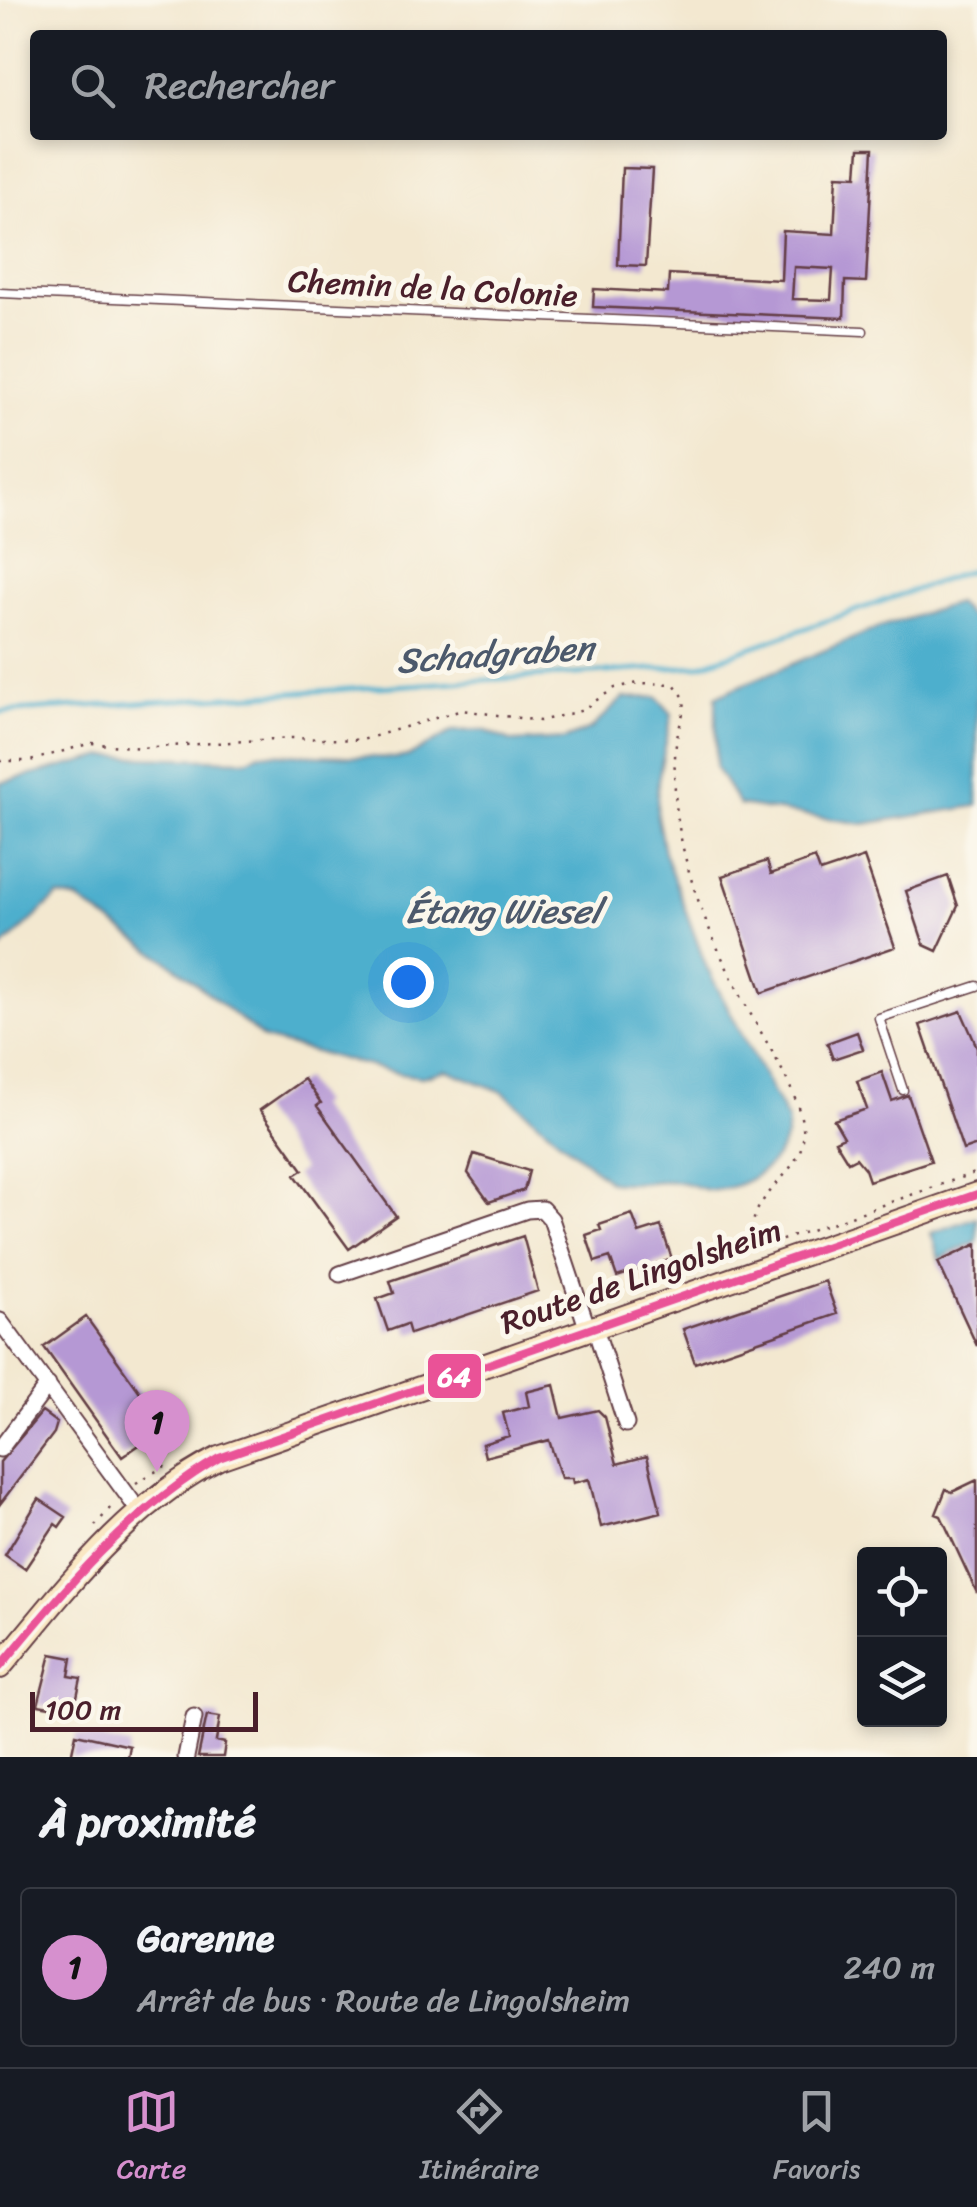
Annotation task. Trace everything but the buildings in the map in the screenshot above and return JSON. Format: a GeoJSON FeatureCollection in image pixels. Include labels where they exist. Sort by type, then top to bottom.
{"type":"FeatureCollection","features":[{"type":"Feature","properties":{"kind":"main road","name":"Route de Lingolsheim"},"geometry":{"type":"LineString","coordinates":[[0,1667],[79,1572],[138,1511],[188,1475],[234,1452],[977,1194]]}},
{"type":"Feature","properties":{"kind":"street"},"geometry":{"type":"LineString","coordinates":[[340,1274],[527,1210],[542,1209],[551,1219],[626,1424]]}},
{"type":"Feature","properties":{"kind":"street"},"geometry":{"type":"LineString","coordinates":[[0,1321],[138,1511]]}},
{"type":"Feature","properties":{"kind":"street"},"geometry":{"type":"LineString","coordinates":[[0,1449],[48,1386]]}},
{"type":"Feature","properties":{"kind":"street"},"geometry":{"type":"LineString","coordinates":[[186,1757],[194,1716]]}},
{"type":"Feature","properties":{"kind":"lane","name":"Chemin de la Colonie"},"geometry":{"type":"LineString","coordinates":[[0,292],[863,332]]}},
{"type":"Feature","properties":{"kind":"lane"},"geometry":{"type":"LineString","coordinates":[[904,1090],[879,1018],[977,986]]}},
{"type":"Feature","properties":{"kind":"path"},"geometry":{"type":"LineString","coordinates":[[0,761],[41,759],[54,751],[91,743],[140,748],[290,738],[362,740],[462,710],[540,721],[580,711],[615,688],[649,682],[674,684],[685,700],[676,745],[680,850],[731,977],[802,1122],[798,1156],[761,1201],[750,1224],[764,1268]]}},
{"type":"Feature","properties":{"kind":"water"},"geometry":{"type":"Polygon","coordinates":[[[956,603],[977,624],[977,806],[864,824],[739,805],[716,768],[716,696],[880,627],[956,603]]]}},
{"type":"Feature","properties":{"kind":"water","name":"Étang Wiesel"},"geometry":{"type":"Polygon","coordinates":[[[657,697],[672,714],[658,780],[657,816],[664,852],[706,966],[788,1122],[782,1148],[775,1158],[743,1182],[711,1190],[679,1182],[610,1182],[503,1092],[446,1070],[422,1077],[400,1074],[264,1039],[176,967],[78,900],[58,896],[0,950],[0,783],[105,756],[247,760],[259,753],[396,758],[409,756],[453,731],[484,730],[513,742],[565,739],[591,729],[623,698],[657,697]]]}},
{"type":"Feature","properties":{"kind":"water"},"geometry":{"type":"Polygon","coordinates":[[[977,1217],[977,1241],[939,1259],[931,1233],[977,1217]]]}},
{"type":"Feature","properties":{"kind":"waterway","name":"Schadgraben"},"geometry":{"type":"LineString","coordinates":[[0,712],[698,666],[977,568]]}},
{"type":"Feature","properties":{"kind":"transit line","name":"64"},"geometry":{"type":"LineString","coordinates":[[0,1667],[100,1552],[156,1502],[219,1458],[977,1194]]}},
{"type":"Feature","properties":{"kind":"place","name":"Garenne"},"geometry":{"type":"Point","coordinates":[157,1472]}}]}
